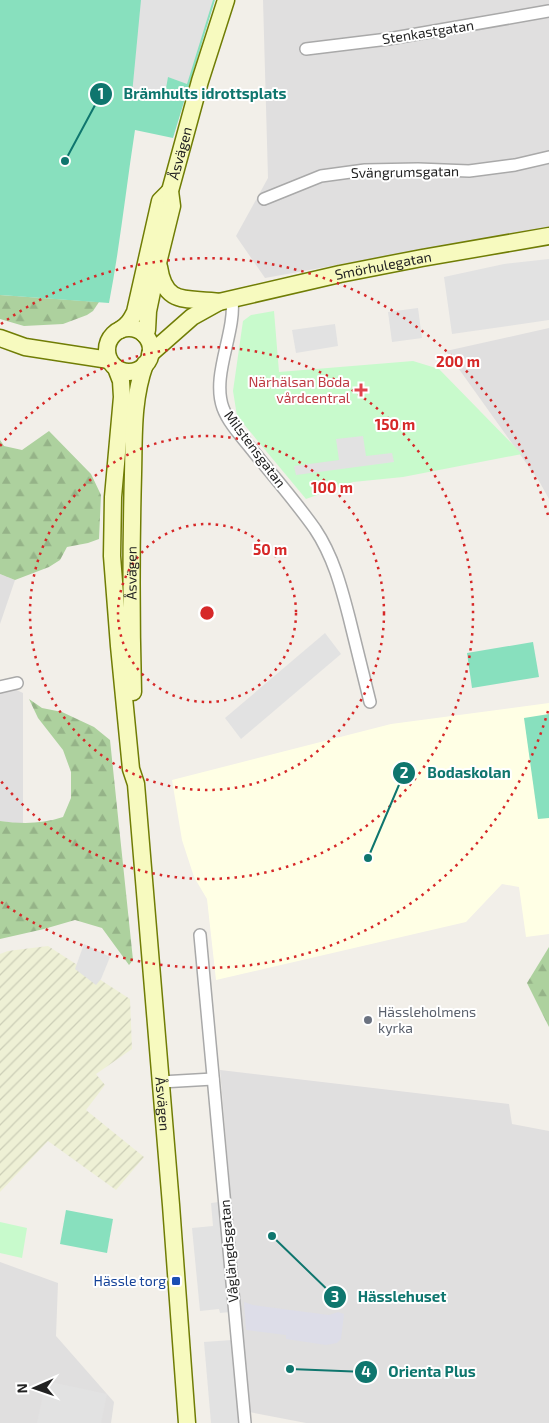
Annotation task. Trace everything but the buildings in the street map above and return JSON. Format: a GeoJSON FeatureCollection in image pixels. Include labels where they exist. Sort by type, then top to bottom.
{"type":"FeatureCollection","features":[{"type":"Feature","properties":{"kind":"street","name":"Åsvägen"},"geometry":{"type":"LineString","coordinates":[[145,335],[158,263],[172,206],[170,191],[200,81],[226,0]]}},
{"type":"Feature","properties":{"kind":"street","name":"Stenkastgatan"},"geometry":{"type":"LineString","coordinates":[[306,49],[388,39],[549,11]]}},
{"type":"Feature","properties":{"kind":"street","name":"Svängrumsgatan"},"geometry":{"type":"LineString","coordinates":[[264,199],[321,176],[365,170],[418,169],[469,171],[515,165],[549,157]]}},
{"type":"Feature","properties":{"kind":"street","name":"Åsvägen"},"geometry":{"type":"LineString","coordinates":[[115,334],[132,320],[160,201],[170,191]]}},
{"type":"Feature","properties":{"kind":"street","name":"Smörhulegatan"},"geometry":{"type":"LineString","coordinates":[[148,359],[169,339],[173,332],[204,309],[226,300],[422,258],[549,236]]}},
{"type":"Feature","properties":{"kind":"street","name":"Smörhulegatan"},"geometry":{"type":"LineString","coordinates":[[158,263],[163,285],[171,295],[184,299],[226,300]]}},
{"type":"Feature","properties":{"kind":"street","name":"Milstensgatan"},"geometry":{"type":"LineString","coordinates":[[226,300],[233,310],[221,376],[223,408],[237,431],[280,484],[323,542],[338,577],[370,702]]}},
{"type":"Feature","properties":{"kind":"street"},"geometry":{"type":"LineString","coordinates":[[0,338],[25,347],[71,353],[113,364],[126,372],[133,371],[148,359],[150,346],[145,335],[134,329],[127,328],[94,347],[71,353]]}},
{"type":"Feature","properties":{"kind":"street","name":"Smörhulegatan"},"geometry":{"type":"LineString","coordinates":[[145,335],[173,332]]}},
{"type":"Feature","properties":{"kind":"street"},"geometry":{"type":"LineString","coordinates":[[113,364],[107,350],[115,334]]}},
{"type":"Feature","properties":{"kind":"street","name":"Åsvägen"},"geometry":{"type":"LineString","coordinates":[[136,784],[139,770],[134,701],[130,557],[137,390],[148,359]]}},
{"type":"Feature","properties":{"kind":"street","name":"Åsvägen"},"geometry":{"type":"LineString","coordinates":[[113,364],[120,381],[122,397],[112,497],[114,584],[130,760],[136,784],[187,1423]]}},
{"type":"Feature","properties":{"kind":"street"},"geometry":{"type":"LineString","coordinates":[[0,686],[17,683]]}},
{"type":"Feature","properties":{"kind":"street","name":"Våglängdsgatan"},"geometry":{"type":"LineString","coordinates":[[200,935],[245,1423]]}},
{"type":"Feature","properties":{"kind":"street"},"geometry":{"type":"LineString","coordinates":[[161,1082],[213,1079]]}},
{"type":"Feature","properties":{"kind":"shaded area"},"geometry":{"type":"Polygon","coordinates":[[[141,0],[213,0],[187,84],[168,77],[165,94],[132,94],[141,0]]]}},
{"type":"Feature","properties":{"kind":"shaded area"},"geometry":{"type":"Polygon","coordinates":[[[263,0],[549,0],[549,230],[437,247],[265,278],[236,236],[268,178],[263,0]]]}},
{"type":"Feature","properties":{"kind":"shaded area"},"geometry":{"type":"Polygon","coordinates":[[[549,259],[549,320],[452,334],[444,277],[504,264],[549,259]]]}},
{"type":"Feature","properties":{"kind":"shaded area"},"geometry":{"type":"Polygon","coordinates":[[[418,308],[422,338],[392,342],[388,312],[418,308]]]}},
{"type":"Feature","properties":{"kind":"shaded area"},"geometry":{"type":"Polygon","coordinates":[[[335,324],[338,346],[296,353],[292,330],[335,324]]]}},
{"type":"Feature","properties":{"kind":"shaded area"},"geometry":{"type":"Polygon","coordinates":[[[549,328],[549,499],[539,481],[446,351],[549,328]]]}},
{"type":"Feature","properties":{"kind":"shaded area"},"geometry":{"type":"Polygon","coordinates":[[[363,436],[366,456],[392,453],[394,462],[296,475],[294,466],[339,460],[336,439],[363,436]]]}},
{"type":"Feature","properties":{"kind":"shaded area"},"geometry":{"type":"Polygon","coordinates":[[[0,574],[15,580],[0,624],[0,574]]]}},
{"type":"Feature","properties":{"kind":"shaded area"},"geometry":{"type":"Polygon","coordinates":[[[325,633],[341,654],[241,739],[225,718],[325,633]]]}},
{"type":"Feature","properties":{"kind":"shaded area"},"geometry":{"type":"Polygon","coordinates":[[[0,682],[23,693],[23,824],[0,821],[0,682]]]}},
{"type":"Feature","properties":{"kind":"shaded area"},"geometry":{"type":"Polygon","coordinates":[[[549,703],[549,934],[526,937],[519,887],[502,884],[466,922],[216,980],[207,899],[194,877],[182,840],[172,780],[391,724],[549,703]]]}},
{"type":"Feature","properties":{"kind":"shaded area"},"geometry":{"type":"Polygon","coordinates":[[[84,944],[110,957],[101,979],[96,985],[75,969],[84,944]]]}},
{"type":"Feature","properties":{"kind":"shaded area"},"geometry":{"type":"Polygon","coordinates":[[[48,946],[130,999],[132,1049],[96,1074],[105,1085],[86,1110],[144,1157],[116,1190],[48,1141],[0,1192],[0,954],[8,951],[48,946]]]}},
{"type":"Feature","properties":{"kind":"shaded area"},"geometry":{"type":"Polygon","coordinates":[[[220,1070],[509,1104],[512,1124],[549,1131],[549,1423],[306,1423],[249,1412],[220,1070]]]}},
{"type":"Feature","properties":{"kind":"shaded area"},"geometry":{"type":"Polygon","coordinates":[[[219,1202],[230,1312],[220,1313],[219,1309],[200,1311],[192,1228],[213,1226],[211,1203],[219,1202]]]}},
{"type":"Feature","properties":{"kind":"shaded area"},"geometry":{"type":"Polygon","coordinates":[[[0,1262],[58,1283],[56,1336],[114,1402],[111,1423],[0,1423],[0,1262]]]}},
{"type":"Feature","properties":{"kind":"shaded area"},"geometry":{"type":"Polygon","coordinates":[[[244,1302],[253,1305],[329,1315],[338,1312],[344,1314],[341,1339],[337,1343],[326,1345],[286,1339],[286,1335],[246,1330],[244,1302]]]}},
{"type":"Feature","properties":{"kind":"shaded area"},"geometry":{"type":"Polygon","coordinates":[[[232,1340],[239,1423],[211,1423],[204,1342],[232,1340]]]}},
{"type":"Feature","properties":{"kind":"shaded area"},"geometry":{"type":"Polygon","coordinates":[[[46,1381],[107,1394],[101,1423],[37,1423],[46,1381]]]}},
{"type":"Feature","properties":{"kind":"green space"},"geometry":{"type":"Polygon","coordinates":[[[0,0],[215,0],[173,138],[135,130],[109,303],[0,295],[0,0]]]}},
{"type":"Feature","properties":{"kind":"green space"},"geometry":{"type":"Polygon","coordinates":[[[0,295],[99,302],[93,311],[87,315],[63,324],[24,326],[0,319],[0,295]]]}},
{"type":"Feature","properties":{"kind":"green space"},"geometry":{"type":"Polygon","coordinates":[[[274,311],[279,372],[413,361],[439,369],[522,454],[403,477],[353,482],[306,499],[237,416],[233,391],[243,321],[251,315],[274,311]]]}},
{"type":"Feature","properties":{"kind":"green space"},"geometry":{"type":"Polygon","coordinates":[[[49,431],[91,474],[101,495],[99,539],[67,547],[60,560],[49,567],[15,580],[0,574],[0,440],[4,446],[22,450],[49,431]]]}},
{"type":"Feature","properties":{"kind":"green space"},"geometry":{"type":"Polygon","coordinates":[[[533,642],[539,677],[472,688],[467,653],[533,642]]]}},
{"type":"Feature","properties":{"kind":"green space"},"geometry":{"type":"Polygon","coordinates":[[[29,699],[42,708],[62,712],[94,727],[110,740],[133,960],[129,965],[102,928],[75,920],[0,939],[0,821],[32,823],[63,817],[71,798],[71,772],[63,750],[38,718],[29,699]]]}},
{"type":"Feature","properties":{"kind":"green space"},"geometry":{"type":"Polygon","coordinates":[[[549,714],[549,818],[538,819],[524,718],[549,714]]]}},
{"type":"Feature","properties":{"kind":"green space"},"geometry":{"type":"Polygon","coordinates":[[[549,947],[549,1027],[527,983],[549,947]]]}},
{"type":"Feature","properties":{"kind":"green space"},"geometry":{"type":"Polygon","coordinates":[[[66,1210],[113,1219],[107,1253],[60,1244],[66,1210]]]}},
{"type":"Feature","properties":{"kind":"green space"},"geometry":{"type":"Polygon","coordinates":[[[0,1222],[27,1228],[22,1258],[0,1253],[0,1222]]]}},
{"type":"Feature","properties":{"kind":"place","name":"Brämhults idrottsplats"},"geometry":{"type":"Point","coordinates":[65,161]}},
{"type":"Feature","properties":{"kind":"place","name":"Närhälsan Boda vårdcentral"},"geometry":{"type":"Point","coordinates":[361,390]}},
{"type":"Feature","properties":{"kind":"place","name":"Bodaskolan"},"geometry":{"type":"Point","coordinates":[368,858]}},
{"type":"Feature","properties":{"kind":"place","name":"Hässleholmens kyrka"},"geometry":{"type":"Point","coordinates":[368,1020]}},
{"type":"Feature","properties":{"kind":"place","name":"Hässlehuset"},"geometry":{"type":"Point","coordinates":[272,1236]}},
{"type":"Feature","properties":{"kind":"place","name":"Hässle torg"},"geometry":{"type":"Point","coordinates":[176,1281]}},
{"type":"Feature","properties":{"kind":"place","name":"Orienta Plus"},"geometry":{"type":"Point","coordinates":[290,1369]}}]}
